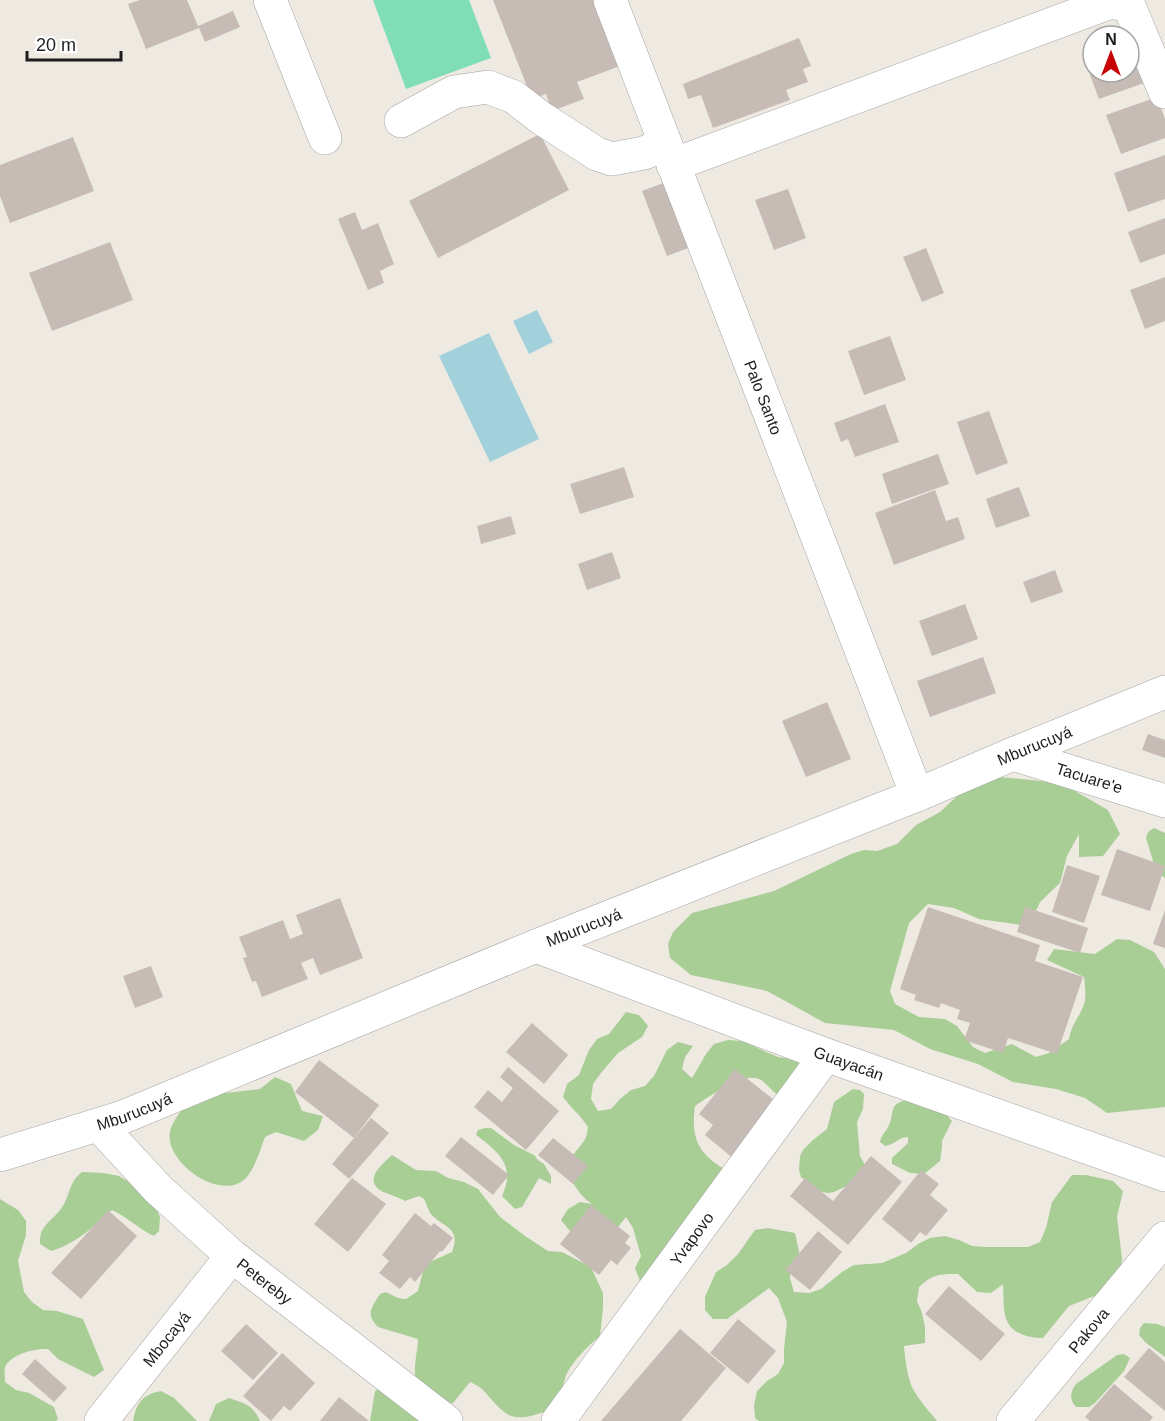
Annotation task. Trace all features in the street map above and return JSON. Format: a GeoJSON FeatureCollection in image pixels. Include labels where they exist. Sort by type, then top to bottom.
{"type":"FeatureCollection","features":[{"type":"Feature","properties":{"kind":"street"},"geometry":{"type":"LineString","coordinates":[[270,0],[325,138]]}},
{"type":"Feature","properties":{"kind":"street","name":"Palo Santo"},"geometry":{"type":"LineString","coordinates":[[610,0],[917,795]]}},
{"type":"Feature","properties":{"kind":"street"},"geometry":{"type":"LineString","coordinates":[[401,121],[454,92],[488,87],[514,97],[541,118],[597,154],[612,159],[644,153],[669,154],[1111,2],[1130,6],[1165,92]]}},
{"type":"Feature","properties":{"kind":"street","name":"Mburucuyá"},"geometry":{"type":"LineString","coordinates":[[0,1155],[123,1117],[536,946],[917,795],[1165,692]]}},
{"type":"Feature","properties":{"kind":"street","name":"Tacuare'e"},"geometry":{"type":"LineString","coordinates":[[1013,754],[1165,801]]}},
{"type":"Feature","properties":{"kind":"street","name":"Guayacán"},"geometry":{"type":"LineString","coordinates":[[536,946],[826,1054],[1165,1175]]}},
{"type":"Feature","properties":{"kind":"street","name":"Yvapovo"},"geometry":{"type":"LineString","coordinates":[[558,1421],[826,1054]]}},
{"type":"Feature","properties":{"kind":"street","name":"Petereby"},"geometry":{"type":"LineString","coordinates":[[99,1125],[158,1189],[232,1256],[446,1421]]}},
{"type":"Feature","properties":{"kind":"street","name":"Pakova"},"geometry":{"type":"LineString","coordinates":[[1013,1421],[1165,1238]]}},
{"type":"Feature","properties":{"kind":"street","name":"Mbocayá"},"geometry":{"type":"LineString","coordinates":[[101,1421],[232,1256]]}},
{"type":"Feature","properties":{"kind":"green space"},"geometry":{"type":"Polygon","coordinates":[[[373,0],[469,0],[491,58],[406,89],[373,0]]]}},
{"type":"Feature","properties":{"kind":"green space"},"geometry":{"type":"Polygon","coordinates":[[[980,775],[1061,783],[1108,810],[1120,834],[1103,856],[1079,857],[1079,834],[1067,856],[1060,883],[1040,902],[1029,926],[979,919],[954,908],[928,904],[909,923],[890,991],[895,1004],[919,1017],[945,1019],[957,1026],[973,1047],[985,1053],[1012,1044],[1036,1057],[1049,1053],[1069,1039],[1085,1000],[1084,977],[1047,960],[1054,949],[1095,954],[1117,939],[1130,940],[1154,952],[1165,969],[1165,1107],[1107,1113],[1085,1098],[1056,1089],[1013,1082],[978,1064],[930,1049],[894,1030],[825,1023],[767,991],[691,975],[670,958],[668,944],[673,932],[692,913],[774,891],[851,854],[864,850],[877,851],[897,844],[916,825],[940,812],[980,775]]]}},
{"type":"Feature","properties":{"kind":"green space"},"geometry":{"type":"Polygon","coordinates":[[[1154,828],[1165,833],[1165,878],[1156,871],[1146,838],[1148,832],[1154,828]]]}},
{"type":"Feature","properties":{"kind":"green space"},"geometry":{"type":"Polygon","coordinates":[[[626,1012],[639,1015],[648,1026],[642,1037],[618,1053],[593,1084],[591,1099],[598,1111],[611,1109],[631,1090],[645,1086],[654,1076],[667,1050],[678,1042],[693,1046],[685,1057],[682,1069],[692,1078],[714,1044],[728,1040],[742,1041],[778,1057],[805,1064],[787,1098],[775,1093],[761,1080],[749,1078],[724,1087],[695,1106],[694,1129],[700,1147],[712,1161],[732,1173],[653,1281],[640,1281],[635,1268],[641,1256],[633,1228],[626,1217],[618,1227],[580,1236],[569,1230],[561,1220],[568,1209],[580,1202],[592,1204],[577,1189],[569,1176],[568,1164],[585,1139],[588,1127],[563,1097],[567,1084],[579,1075],[589,1050],[597,1039],[609,1034],[626,1012]]]}},
{"type":"Feature","properties":{"kind":"green space"},"geometry":{"type":"Polygon","coordinates":[[[275,1077],[291,1084],[302,1111],[323,1116],[318,1130],[304,1141],[276,1132],[265,1137],[252,1170],[245,1179],[234,1185],[222,1186],[209,1182],[185,1166],[170,1144],[170,1132],[177,1117],[194,1093],[225,1093],[260,1089],[275,1077]]]}},
{"type":"Feature","properties":{"kind":"green space"},"geometry":{"type":"Polygon","coordinates":[[[853,1089],[860,1090],[864,1094],[863,1109],[857,1122],[860,1156],[864,1163],[865,1177],[834,1192],[822,1192],[801,1177],[800,1156],[813,1140],[827,1129],[834,1102],[853,1089]]]}},
{"type":"Feature","properties":{"kind":"green space"},"geometry":{"type":"Polygon","coordinates":[[[907,1100],[941,1109],[952,1121],[942,1141],[940,1161],[924,1174],[910,1173],[892,1164],[892,1158],[908,1143],[908,1137],[885,1146],[880,1142],[891,1120],[893,1109],[897,1104],[907,1100]]]}},
{"type":"Feature","properties":{"kind":"green space"},"geometry":{"type":"Polygon","coordinates":[[[491,1128],[514,1145],[534,1155],[544,1164],[551,1176],[551,1184],[539,1178],[522,1207],[515,1209],[502,1196],[506,1185],[506,1168],[492,1147],[476,1135],[478,1130],[491,1128]]]}},
{"type":"Feature","properties":{"kind":"green space"},"geometry":{"type":"Polygon","coordinates":[[[392,1155],[416,1170],[436,1171],[478,1189],[500,1217],[525,1236],[548,1251],[562,1252],[591,1267],[603,1293],[600,1336],[570,1367],[564,1382],[561,1404],[530,1416],[511,1416],[498,1407],[478,1386],[470,1382],[453,1403],[440,1404],[423,1389],[416,1379],[418,1339],[378,1327],[374,1322],[371,1310],[380,1294],[386,1292],[406,1299],[418,1291],[423,1271],[432,1261],[452,1252],[454,1243],[453,1232],[430,1213],[424,1199],[419,1196],[405,1201],[377,1188],[374,1183],[376,1173],[392,1155]]]}},
{"type":"Feature","properties":{"kind":"green space"},"geometry":{"type":"Polygon","coordinates":[[[82,1172],[119,1176],[146,1192],[151,1197],[160,1217],[159,1231],[154,1236],[112,1210],[84,1234],[61,1248],[51,1251],[40,1244],[42,1231],[63,1206],[73,1182],[82,1172]]]}},
{"type":"Feature","properties":{"kind":"green space"},"geometry":{"type":"Polygon","coordinates":[[[1072,1175],[1086,1175],[1113,1181],[1123,1191],[1117,1217],[1122,1259],[1120,1272],[1105,1292],[1069,1306],[1043,1338],[1024,1335],[1008,1323],[1005,1314],[1003,1284],[991,1293],[977,1292],[958,1274],[946,1274],[928,1279],[919,1287],[917,1301],[925,1327],[925,1343],[904,1346],[904,1351],[911,1385],[937,1421],[759,1421],[755,1418],[754,1405],[757,1391],[778,1374],[784,1363],[787,1322],[778,1298],[769,1288],[727,1319],[713,1319],[705,1310],[705,1297],[716,1272],[738,1254],[755,1230],[768,1228],[795,1233],[800,1256],[791,1265],[790,1278],[794,1292],[809,1293],[821,1289],[854,1265],[882,1263],[906,1253],[930,1238],[945,1236],[972,1246],[986,1247],[1028,1247],[1040,1242],[1052,1202],[1072,1175]]]}},
{"type":"Feature","properties":{"kind":"green space"},"geometry":{"type":"Polygon","coordinates":[[[0,1199],[18,1210],[26,1221],[26,1235],[18,1261],[24,1292],[43,1310],[57,1311],[83,1319],[104,1370],[94,1377],[58,1359],[48,1349],[24,1353],[8,1362],[5,1367],[5,1382],[16,1390],[29,1393],[54,1407],[58,1419],[56,1421],[0,1421],[0,1199]]]}},
{"type":"Feature","properties":{"kind":"green space"},"geometry":{"type":"Polygon","coordinates":[[[1144,1323],[1165,1327],[1165,1357],[1139,1335],[1144,1323]]]}},
{"type":"Feature","properties":{"kind":"green space"},"geometry":{"type":"Polygon","coordinates":[[[1124,1354],[1130,1358],[1124,1371],[1095,1403],[1089,1407],[1076,1407],[1071,1396],[1076,1384],[1117,1355],[1124,1354]]]}},
{"type":"Feature","properties":{"kind":"green space"},"geometry":{"type":"Polygon","coordinates":[[[387,1385],[438,1421],[370,1421],[375,1391],[387,1385]]]}},
{"type":"Feature","properties":{"kind":"green space"},"geometry":{"type":"Polygon","coordinates":[[[161,1391],[174,1398],[197,1421],[133,1421],[141,1400],[149,1394],[161,1391]]]}},
{"type":"Feature","properties":{"kind":"green space"},"geometry":{"type":"Polygon","coordinates":[[[229,1398],[248,1405],[260,1421],[209,1421],[216,1404],[229,1398]]]}},
{"type":"Feature","properties":{"kind":"water"},"geometry":{"type":"Polygon","coordinates":[[[537,310],[553,342],[529,354],[513,321],[537,310]]]}},
{"type":"Feature","properties":{"kind":"water"},"geometry":{"type":"Polygon","coordinates":[[[489,333],[539,439],[490,462],[439,356],[489,333]]]}},
{"type":"Feature","properties":{"kind":"building"},"geometry":{"type":"Polygon","coordinates":[[[140,0],[187,0],[198,26],[233,11],[240,27],[205,42],[199,28],[146,49],[128,4],[140,0]]]}},
{"type":"Feature","properties":{"kind":"building"},"geometry":{"type":"Polygon","coordinates":[[[493,0],[598,0],[623,65],[577,82],[584,99],[552,111],[546,94],[532,99],[493,0]]]}},
{"type":"Feature","properties":{"kind":"building"},"geometry":{"type":"Polygon","coordinates":[[[799,38],[811,66],[803,69],[808,82],[786,90],[790,100],[713,128],[701,95],[688,99],[683,84],[799,38]]]}},
{"type":"Feature","properties":{"kind":"building"},"geometry":{"type":"Polygon","coordinates":[[[1141,75],[1144,83],[1099,99],[1093,84],[1141,84],[1141,75]]]}},
{"type":"Feature","properties":{"kind":"building"},"geometry":{"type":"Polygon","coordinates":[[[1157,97],[1165,119],[1165,138],[1121,154],[1106,115],[1157,97]]]}},
{"type":"Feature","properties":{"kind":"building"},"geometry":{"type":"Polygon","coordinates":[[[540,134],[569,190],[438,258],[409,201],[540,134]]]}},
{"type":"Feature","properties":{"kind":"building"},"geometry":{"type":"Polygon","coordinates":[[[73,137],[94,191],[10,223],[0,196],[0,165],[73,137]]]}},
{"type":"Feature","properties":{"kind":"building"},"geometry":{"type":"Polygon","coordinates":[[[1165,155],[1165,199],[1128,212],[1114,173],[1165,155]]]}},
{"type":"Feature","properties":{"kind":"building"},"geometry":{"type":"Polygon","coordinates":[[[674,179],[699,244],[667,256],[642,191],[674,179]]]}},
{"type":"Feature","properties":{"kind":"building"},"geometry":{"type":"Polygon","coordinates":[[[788,189],[806,238],[774,250],[755,200],[788,189]]]}},
{"type":"Feature","properties":{"kind":"building"},"geometry":{"type":"Polygon","coordinates":[[[355,212],[362,230],[378,223],[394,264],[380,271],[384,283],[368,290],[338,219],[355,212]]]}},
{"type":"Feature","properties":{"kind":"building"},"geometry":{"type":"Polygon","coordinates":[[[1165,218],[1165,254],[1140,263],[1128,232],[1165,218]]]}},
{"type":"Feature","properties":{"kind":"building"},"geometry":{"type":"Polygon","coordinates":[[[110,242],[133,300],[52,331],[29,273],[110,242]]]}},
{"type":"Feature","properties":{"kind":"building"},"geometry":{"type":"Polygon","coordinates":[[[926,248],[944,293],[922,302],[903,257],[926,248]]]}},
{"type":"Feature","properties":{"kind":"building"},"geometry":{"type":"Polygon","coordinates":[[[1165,277],[1165,321],[1145,329],[1130,290],[1165,277]]]}},
{"type":"Feature","properties":{"kind":"building"},"geometry":{"type":"Polygon","coordinates":[[[890,336],[906,380],[864,395],[848,351],[890,336]]]}},
{"type":"Feature","properties":{"kind":"building"},"geometry":{"type":"Polygon","coordinates":[[[885,404],[899,442],[855,457],[848,439],[841,442],[834,423],[885,404]]]}},
{"type":"Feature","properties":{"kind":"building"},"geometry":{"type":"Polygon","coordinates":[[[989,411],[1008,463],[976,475],[957,422],[989,411]]]}},
{"type":"Feature","properties":{"kind":"building"},"geometry":{"type":"Polygon","coordinates":[[[938,454],[949,484],[892,504],[882,474],[938,454]]]}},
{"type":"Feature","properties":{"kind":"building"},"geometry":{"type":"Polygon","coordinates":[[[624,467],[634,497],[580,514],[570,484],[624,467]]]}},
{"type":"Feature","properties":{"kind":"building"},"geometry":{"type":"Polygon","coordinates":[[[1019,487],[1030,516],[996,528],[986,499],[1019,487]]]}},
{"type":"Feature","properties":{"kind":"building"},"geometry":{"type":"Polygon","coordinates":[[[935,490],[946,521],[958,517],[965,539],[894,565],[875,513],[935,490]]]}},
{"type":"Feature","properties":{"kind":"building"},"geometry":{"type":"Polygon","coordinates":[[[511,516],[516,534],[481,544],[477,526],[511,516]]]}},
{"type":"Feature","properties":{"kind":"building"},"geometry":{"type":"Polygon","coordinates":[[[612,552],[621,578],[587,590],[578,564],[612,552]]]}},
{"type":"Feature","properties":{"kind":"building"},"geometry":{"type":"Polygon","coordinates":[[[1055,570],[1063,592],[1031,603],[1023,582],[1055,570]]]}},
{"type":"Feature","properties":{"kind":"building"},"geometry":{"type":"Polygon","coordinates":[[[965,604],[978,639],[932,656],[919,621],[965,604]]]}},
{"type":"Feature","properties":{"kind":"building"},"geometry":{"type":"Polygon","coordinates":[[[983,657],[996,693],[930,717],[917,681],[983,657]]]}},
{"type":"Feature","properties":{"kind":"building"},"geometry":{"type":"Polygon","coordinates":[[[827,702],[851,759],[806,777],[782,721],[827,702]]]}},
{"type":"Feature","properties":{"kind":"building"},"geometry":{"type":"Polygon","coordinates":[[[1148,734],[1165,740],[1165,758],[1142,750],[1148,734]]]}},
{"type":"Feature","properties":{"kind":"building"},"geometry":{"type":"Polygon","coordinates":[[[1117,849],[1165,866],[1150,911],[1101,895],[1117,849]]]}},
{"type":"Feature","properties":{"kind":"building"},"geometry":{"type":"Polygon","coordinates":[[[1067,865],[1100,876],[1084,923],[1052,912],[1067,865]]]}},
{"type":"Feature","properties":{"kind":"building"},"geometry":{"type":"Polygon","coordinates":[[[340,898],[363,958],[320,975],[313,958],[301,963],[308,979],[262,997],[256,981],[252,982],[243,958],[247,957],[239,937],[283,920],[290,939],[303,934],[296,915],[340,898]]]}},
{"type":"Feature","properties":{"kind":"building"},"geometry":{"type":"Polygon","coordinates":[[[928,907],[1040,945],[1035,961],[1083,977],[1057,1054],[1008,1038],[1003,1053],[964,1040],[970,1023],[957,1019],[960,1010],[941,1003],[939,1008],[914,1000],[916,995],[900,989],[928,907]]]}},
{"type":"Feature","properties":{"kind":"building"},"geometry":{"type":"Polygon","coordinates":[[[1025,907],[1088,928],[1080,953],[1017,932],[1025,907]]]}},
{"type":"Feature","properties":{"kind":"building"},"geometry":{"type":"Polygon","coordinates":[[[1165,910],[1165,948],[1153,944],[1165,910]]]}},
{"type":"Feature","properties":{"kind":"building"},"geometry":{"type":"Polygon","coordinates":[[[151,966],[163,997],[135,1008],[123,976],[151,966]]]}},
{"type":"Feature","properties":{"kind":"building"},"geometry":{"type":"Polygon","coordinates":[[[532,1023],[568,1055],[544,1084],[506,1052],[532,1023]]]}},
{"type":"Feature","properties":{"kind":"building"},"geometry":{"type":"Polygon","coordinates":[[[319,1060],[379,1105],[354,1138],[295,1092],[319,1060]]]}},
{"type":"Feature","properties":{"kind":"building"},"geometry":{"type":"Polygon","coordinates":[[[508,1067],[559,1111],[526,1150],[474,1107],[488,1090],[502,1102],[513,1088],[500,1077],[508,1067]]]}},
{"type":"Feature","properties":{"kind":"building"},"geometry":{"type":"Polygon","coordinates":[[[735,1069],[778,1103],[734,1159],[705,1135],[713,1125],[699,1114],[735,1069]]]}},
{"type":"Feature","properties":{"kind":"building"},"geometry":{"type":"Polygon","coordinates":[[[371,1118],[389,1133],[349,1179],[332,1164],[371,1118]]]}},
{"type":"Feature","properties":{"kind":"building"},"geometry":{"type":"Polygon","coordinates":[[[461,1137],[509,1175],[493,1195],[445,1156],[461,1137]]]}},
{"type":"Feature","properties":{"kind":"building"},"geometry":{"type":"Polygon","coordinates":[[[553,1138],[588,1166],[573,1184],[538,1155],[553,1138]]]}},
{"type":"Feature","properties":{"kind":"building"},"geometry":{"type":"Polygon","coordinates":[[[871,1156],[902,1182],[848,1245],[790,1196],[805,1178],[833,1201],[871,1156]]]}},
{"type":"Feature","properties":{"kind":"building"},"geometry":{"type":"Polygon","coordinates":[[[921,1170],[939,1184],[930,1195],[948,1210],[926,1236],[920,1232],[911,1243],[882,1219],[921,1170]]]}},
{"type":"Feature","properties":{"kind":"building"},"geometry":{"type":"Polygon","coordinates":[[[352,1178],[386,1204],[348,1252],[314,1224],[352,1178]]]}},
{"type":"Feature","properties":{"kind":"building"},"geometry":{"type":"Polygon","coordinates":[[[591,1205],[630,1236],[625,1243],[631,1248],[617,1265],[611,1260],[599,1275],[560,1244],[591,1205]]]}},
{"type":"Feature","properties":{"kind":"building"},"geometry":{"type":"Polygon","coordinates":[[[108,1210],[137,1236],[81,1299],[51,1273],[108,1210]]]}},
{"type":"Feature","properties":{"kind":"building"},"geometry":{"type":"Polygon","coordinates":[[[415,1213],[431,1226],[434,1223],[453,1238],[415,1282],[410,1277],[400,1289],[379,1273],[389,1261],[382,1255],[415,1213]]]}},
{"type":"Feature","properties":{"kind":"building"},"geometry":{"type":"Polygon","coordinates":[[[818,1231],[842,1252],[810,1290],[785,1270],[818,1231]]]}},
{"type":"Feature","properties":{"kind":"building"},"geometry":{"type":"Polygon","coordinates":[[[949,1286],[1005,1334],[981,1361],[925,1314],[949,1286]]]}},
{"type":"Feature","properties":{"kind":"building"},"geometry":{"type":"Polygon","coordinates":[[[738,1319],[776,1351],[748,1384],[710,1353],[738,1319]]]}},
{"type":"Feature","properties":{"kind":"building"},"geometry":{"type":"Polygon","coordinates":[[[246,1324],[278,1353],[253,1380],[221,1351],[246,1324]]]}},
{"type":"Feature","properties":{"kind":"building"},"geometry":{"type":"Polygon","coordinates":[[[680,1329],[726,1368],[681,1421],[601,1421],[680,1329]]]}},
{"type":"Feature","properties":{"kind":"building"},"geometry":{"type":"Polygon","coordinates":[[[1149,1348],[1165,1362],[1165,1411],[1124,1377],[1149,1348]]]}},
{"type":"Feature","properties":{"kind":"building"},"geometry":{"type":"Polygon","coordinates":[[[282,1353],[315,1383],[290,1411],[284,1406],[271,1421],[243,1396],[282,1353]]]}},
{"type":"Feature","properties":{"kind":"building"},"geometry":{"type":"Polygon","coordinates":[[[35,1359],[67,1388],[54,1402],[22,1374],[35,1359]]]}},
{"type":"Feature","properties":{"kind":"building"},"geometry":{"type":"Polygon","coordinates":[[[1114,1384],[1153,1417],[1150,1421],[1090,1421],[1085,1417],[1114,1384]]]}},
{"type":"Feature","properties":{"kind":"building"},"geometry":{"type":"Polygon","coordinates":[[[339,1397],[369,1421],[320,1421],[339,1397]]]}}]}
